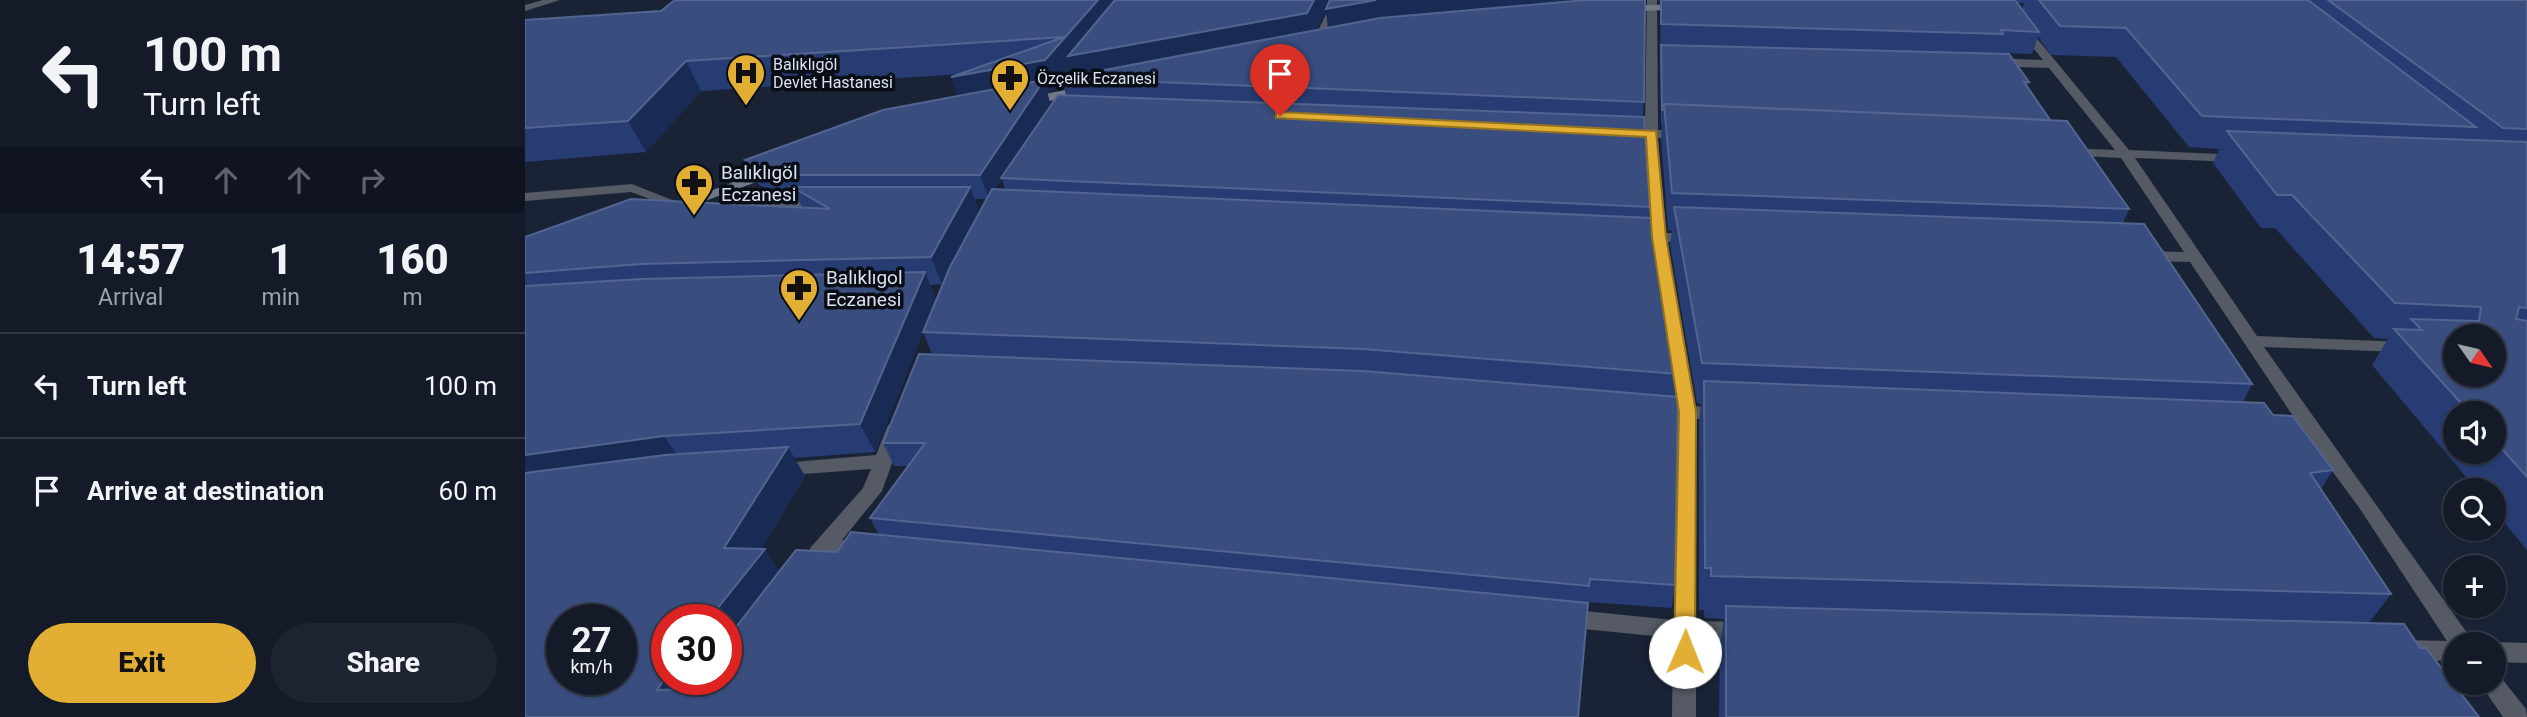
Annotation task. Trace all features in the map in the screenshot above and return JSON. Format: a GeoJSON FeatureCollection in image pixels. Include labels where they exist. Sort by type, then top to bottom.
{"type":"FeatureCollection","features":[{"type":"Feature","properties":{"kind":"street"},"geometry":{"type":"LineString","coordinates":[[525,8],[555,0]]}},
{"type":"Feature","properties":{"kind":"street"},"geometry":{"type":"LineString","coordinates":[[1305,46],[1325,42],[1338,0]]}},
{"type":"Feature","properties":{"kind":"street"},"geometry":{"type":"LineString","coordinates":[[1651,4],[1658,52],[1651,134],[1659,237],[1687,412],[1684,717]]}},
{"type":"Feature","properties":{"kind":"street"},"geometry":{"type":"LineString","coordinates":[[1610,9],[1651,4],[1701,6]]}},
{"type":"Feature","properties":{"kind":"street"},"geometry":{"type":"LineString","coordinates":[[2008,9],[2049,64],[2126,155],[2317,438],[2365,501],[2454,632]]}},
{"type":"Feature","properties":{"kind":"street"},"geometry":{"type":"LineString","coordinates":[[1980,62],[2049,64]]}},
{"type":"Feature","properties":{"kind":"street"},"geometry":{"type":"LineString","coordinates":[[1060,108],[1076,74]]}},
{"type":"Feature","properties":{"kind":"street"},"geometry":{"type":"LineString","coordinates":[[1007,105],[1060,108],[1100,87]]}},
{"type":"Feature","properties":{"kind":"street"},"geometry":{"type":"LineString","coordinates":[[1610,131],[1693,136]]}},
{"type":"Feature","properties":{"kind":"street"},"geometry":{"type":"LineString","coordinates":[[2056,152],[2248,159]]}},
{"type":"Feature","properties":{"kind":"street"},"geometry":{"type":"LineString","coordinates":[[654,215],[785,167]]}},
{"type":"Feature","properties":{"kind":"street"},"geometry":{"type":"LineString","coordinates":[[525,197],[632,188],[680,206],[838,205]]}},
{"type":"Feature","properties":{"kind":"street"},"geometry":{"type":"LineString","coordinates":[[1618,235],[1714,239]]}},
{"type":"Feature","properties":{"kind":"street"},"geometry":{"type":"LineString","coordinates":[[2126,255],[2194,257]]}},
{"type":"Feature","properties":{"kind":"street"},"geometry":{"type":"LineString","coordinates":[[2251,341],[2443,349]]}},
{"type":"Feature","properties":{"kind":"street"},"geometry":{"type":"LineString","coordinates":[[1634,408],[1743,415]]}},
{"type":"Feature","properties":{"kind":"street"},"geometry":{"type":"LineString","coordinates":[[809,568],[871,491],[902,414]]}},
{"type":"Feature","properties":{"kind":"street"},"geometry":{"type":"LineString","coordinates":[[2261,436],[2317,438]]}},
{"type":"Feature","properties":{"kind":"street"},"geometry":{"type":"LineString","coordinates":[[763,470],[882,461]]}},
{"type":"Feature","properties":{"kind":"street"},"geometry":{"type":"LineString","coordinates":[[825,546],[880,551]]}},
{"type":"Feature","properties":{"kind":"street"},"geometry":{"type":"LineString","coordinates":[[1546,616],[1685,630],[1767,632]]}},
{"type":"Feature","properties":{"kind":"street"},"geometry":{"type":"LineString","coordinates":[[2386,649],[2443,651]]}},
{"type":"Feature","properties":{"kind":"street"},"geometry":{"type":"LineString","coordinates":[[2506,652],[2527,653]]}},
{"type":"Feature","properties":{"kind":"street"},"geometry":{"type":"LineString","coordinates":[[2501,695],[2517,717]]}},
{"type":"Feature","properties":{"kind":"building"},"geometry":{"type":"Polygon","coordinates":[[[675,0],[1098,0],[1045,60],[951,77],[1064,37],[686,61],[628,121],[525,128],[525,20],[661,11],[675,0]]]}},
{"type":"Feature","properties":{"kind":"building"},"geometry":{"type":"Polygon","coordinates":[[[1115,0],[1314,0],[1307,13],[1068,56],[1115,0]]]}},
{"type":"Feature","properties":{"kind":"building"},"geometry":{"type":"Polygon","coordinates":[[[1330,0],[1376,0],[1326,9],[1330,0]]]}},
{"type":"Feature","properties":{"kind":"building"},"geometry":{"type":"Polygon","coordinates":[[[1586,0],[1645,0],[1644,102],[1062,78],[1380,18],[1586,0]]]}},
{"type":"Feature","properties":{"kind":"building"},"geometry":{"type":"Polygon","coordinates":[[[1661,0],[2015,0],[2039,32],[2001,30],[2003,34],[1661,24],[1661,0]]]}},
{"type":"Feature","properties":{"kind":"building"},"geometry":{"type":"Polygon","coordinates":[[[2039,0],[2308,0],[2476,127],[2202,116],[2126,28],[2060,26],[2039,0]]]}},
{"type":"Feature","properties":{"kind":"building"},"geometry":{"type":"Polygon","coordinates":[[[2328,0],[2527,0],[2527,129],[2503,128],[2328,0]]]}},
{"type":"Feature","properties":{"kind":"building"},"geometry":{"type":"Polygon","coordinates":[[[1661,45],[2009,54],[2029,82],[2024,82],[2050,120],[1664,104],[1662,110],[1661,45]]]}},
{"type":"Feature","properties":{"kind":"building"},"geometry":{"type":"Polygon","coordinates":[[[1044,80],[980,175],[771,175],[745,160],[883,110],[1044,80]]]}},
{"type":"Feature","properties":{"kind":"building"},"geometry":{"type":"Polygon","coordinates":[[[1058,95],[1644,117],[1650,207],[1001,178],[1058,95]]]}},
{"type":"Feature","properties":{"kind":"building"},"geometry":{"type":"Polygon","coordinates":[[[1664,104],[2067,121],[2129,209],[1672,193],[1664,104]]]}},
{"type":"Feature","properties":{"kind":"building"},"geometry":{"type":"Polygon","coordinates":[[[2227,131],[2527,142],[2527,308],[2519,307],[2516,319],[2527,321],[2527,477],[2506,453],[2506,401],[2459,401],[2446,387],[2506,387],[2506,324],[2443,324],[2443,383],[2394,329],[2422,330],[2411,319],[2479,321],[2481,307],[2395,303],[2292,195],[2277,195],[2227,131]]]}},
{"type":"Feature","properties":{"kind":"building"},"geometry":{"type":"Polygon","coordinates":[[[792,187],[970,187],[931,257],[641,264],[525,273],[525,237],[631,199],[830,209],[792,187]]]}},
{"type":"Feature","properties":{"kind":"building"},"geometry":{"type":"Polygon","coordinates":[[[992,189],[1652,218],[1677,374],[1363,349],[923,332],[950,267],[992,189]]]}},
{"type":"Feature","properties":{"kind":"building"},"geometry":{"type":"Polygon","coordinates":[[[1674,207],[2144,224],[2252,384],[1702,363],[1674,207]]]}},
{"type":"Feature","properties":{"kind":"building"},"geometry":{"type":"Polygon","coordinates":[[[925,272],[860,424],[664,436],[525,455],[525,286],[641,279],[925,272]]]}},
{"type":"Feature","properties":{"kind":"building"},"geometry":{"type":"Polygon","coordinates":[[[919,354],[1363,371],[1678,397],[1675,585],[1590,579],[1589,586],[870,518],[925,443],[883,443],[919,354]]]}},
{"type":"Feature","properties":{"kind":"building"},"geometry":{"type":"Polygon","coordinates":[[[1704,381],[2264,403],[2273,415],[2293,416],[2333,470],[2310,473],[2391,594],[1711,576],[1711,568],[1705,568],[1704,381]]]}},
{"type":"Feature","properties":{"kind":"building"},"geometry":{"type":"Polygon","coordinates":[[[788,447],[724,548],[765,549],[721,604],[651,604],[651,695],[742,695],[742,619],[796,550],[837,552],[851,532],[1588,603],[1578,717],[525,717],[525,473],[665,455],[788,447]]]}},
{"type":"Feature","properties":{"kind":"building"},"geometry":{"type":"Polygon","coordinates":[[[1726,606],[2404,624],[2420,648],[2426,648],[2443,670],[2443,695],[2462,695],[2479,717],[1726,717],[1726,606]]]}},
{"type":"Feature","properties":{"kind":"place","name":"Balıklıgöl Devlet Hastanesi"},"geometry":{"type":"Point","coordinates":[746,107]}},
{"type":"Feature","properties":{"kind":"place","name":"Özçelik Eczanesi"},"geometry":{"type":"Point","coordinates":[1010,112]}},
{"type":"Feature","properties":{"kind":"place","name":"Balıklıgöl Eczanesi"},"geometry":{"type":"Point","coordinates":[694,217]}},
{"type":"Feature","properties":{"kind":"place","name":"Balıklıgol Eczanesi"},"geometry":{"type":"Point","coordinates":[799,322]}},
{"type":"Feature","properties":{"kind":"route"},"geometry":{"type":"LineString","coordinates":[[1280,116],[1651,134],[1659,237],[1687,412],[1685,652]]}}]}
